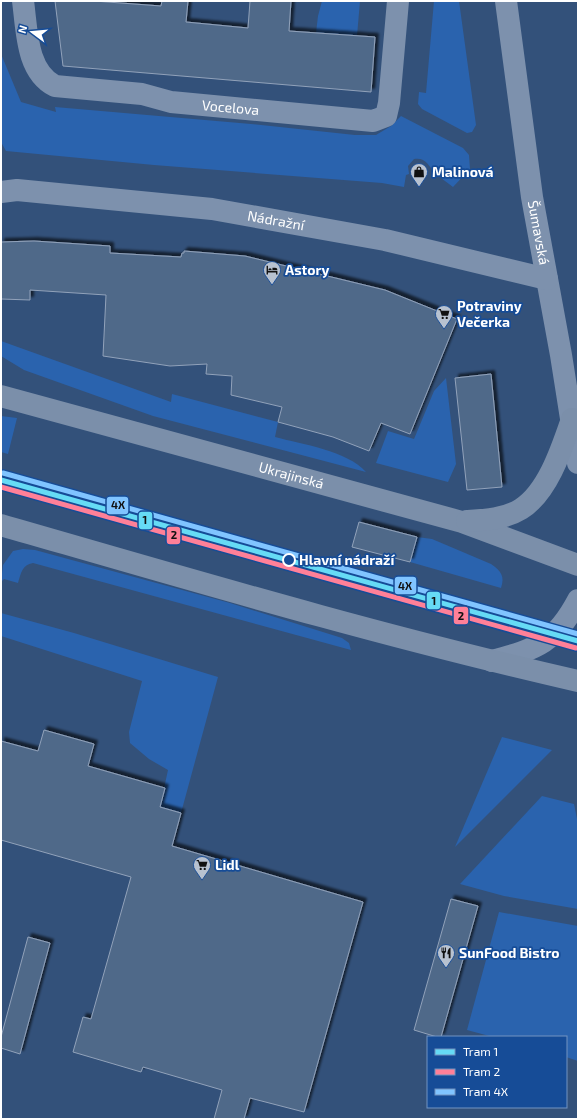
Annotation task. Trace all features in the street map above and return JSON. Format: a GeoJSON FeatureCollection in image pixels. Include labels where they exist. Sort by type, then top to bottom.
{"type":"FeatureCollection","features":[{"type":"Feature","properties":{"kind":"main road","name":"Ukrajinská"},"geometry":{"type":"LineString","coordinates":[[1,396],[462,522],[578,564]]}},
{"type":"Feature","properties":{"kind":"main road"},"geometry":{"type":"LineString","coordinates":[[462,522],[494,519],[521,509],[535,495],[549,476],[572,419]]}},
{"type":"Feature","properties":{"kind":"main road"},"geometry":{"type":"LineString","coordinates":[[1,525],[219,588],[492,661],[578,681]]}},
{"type":"Feature","properties":{"kind":"street","name":"Vocelova"},"geometry":{"type":"LineString","coordinates":[[23,1],[31,55],[39,74],[46,82],[55,86],[142,94],[171,102],[373,121],[386,116],[389,103],[398,1]]}},
{"type":"Feature","properties":{"kind":"street","name":"Šumavská"},"geometry":{"type":"LineString","coordinates":[[506,1],[531,190],[572,419],[578,463]]}},
{"type":"Feature","properties":{"kind":"street","name":"Nádražní"},"geometry":{"type":"LineString","coordinates":[[1,192],[17,190],[212,209],[385,240],[547,279]]}},
{"type":"Feature","properties":{"kind":"street"},"geometry":{"type":"LineString","coordinates":[[492,661],[528,652],[554,634],[568,618],[578,600]]}},
{"type":"Feature","properties":{"kind":"shaded area"},"geometry":{"type":"Polygon","coordinates":[[[322,1],[360,1],[357,36],[316,33],[322,1]]]}},
{"type":"Feature","properties":{"kind":"shaded area"},"geometry":{"type":"Polygon","coordinates":[[[434,1],[459,1],[476,125],[472,132],[467,133],[422,109],[418,104],[419,92],[426,93],[434,1]]]}},
{"type":"Feature","properties":{"kind":"shaded area"},"geometry":{"type":"Polygon","coordinates":[[[1,54],[21,102],[56,112],[55,107],[251,124],[355,135],[376,135],[391,126],[401,116],[463,148],[469,155],[470,169],[453,187],[439,176],[426,162],[421,159],[414,159],[408,166],[409,174],[406,175],[404,187],[382,183],[154,165],[6,151],[1,142],[1,54]]]}},
{"type":"Feature","properties":{"kind":"shaded area"},"geometry":{"type":"Polygon","coordinates":[[[1,341],[171,402],[172,394],[278,422],[275,437],[324,449],[348,459],[366,472],[153,416],[24,370],[1,356],[1,341]]]}},
{"type":"Feature","properties":{"kind":"shaded area"},"geometry":{"type":"Polygon","coordinates":[[[446,378],[456,464],[448,482],[376,463],[388,431],[414,439],[434,391],[446,378]]]}},
{"type":"Feature","properties":{"kind":"shaded area"},"geometry":{"type":"Polygon","coordinates":[[[1,416],[17,418],[8,454],[1,452],[1,416]]]}},
{"type":"Feature","properties":{"kind":"shaded area"},"geometry":{"type":"Polygon","coordinates":[[[417,537],[432,539],[491,564],[501,574],[503,580],[501,588],[410,562],[417,537]]]}},
{"type":"Feature","properties":{"kind":"shaded area"},"geometry":{"type":"Polygon","coordinates":[[[23,549],[35,550],[230,603],[342,638],[349,643],[351,650],[33,563],[24,568],[18,583],[4,579],[1,582],[3,565],[13,551],[23,549]]]}},
{"type":"Feature","properties":{"kind":"shaded area"},"geometry":{"type":"Polygon","coordinates":[[[1,613],[74,633],[218,677],[181,813],[160,807],[168,770],[149,759],[130,743],[129,732],[142,681],[1,636],[1,613]]]}},
{"type":"Feature","properties":{"kind":"shaded area"},"geometry":{"type":"Polygon","coordinates":[[[502,737],[552,750],[455,847],[502,737]]]}},
{"type":"Feature","properties":{"kind":"shaded area"},"geometry":{"type":"Polygon","coordinates":[[[542,796],[574,804],[578,824],[578,909],[504,896],[460,884],[542,796]]]}},
{"type":"Feature","properties":{"kind":"shaded area"},"geometry":{"type":"Polygon","coordinates":[[[499,912],[578,926],[578,1061],[567,1057],[567,1036],[489,1036],[467,1030],[499,912]]]}},
{"type":"Feature","properties":{"kind":"building"},"geometry":{"type":"Polygon","coordinates":[[[55,1],[94,1],[161,6],[162,1],[188,1],[186,22],[248,28],[250,1],[291,1],[289,31],[375,37],[371,92],[63,66],[55,1]]]}},
{"type":"Feature","properties":{"kind":"building"},"geometry":{"type":"Polygon","coordinates":[[[34,241],[110,246],[110,253],[181,257],[184,251],[245,256],[385,290],[457,319],[410,434],[381,423],[369,451],[333,437],[278,422],[282,407],[231,395],[232,376],[206,374],[207,364],[170,366],[103,356],[106,295],[30,290],[30,300],[1,299],[1,242],[34,241]]]}},
{"type":"Feature","properties":{"kind":"building"},"geometry":{"type":"Polygon","coordinates":[[[491,374],[502,487],[467,490],[455,378],[491,374]]]}},
{"type":"Feature","properties":{"kind":"building"},"geometry":{"type":"Polygon","coordinates":[[[359,522],[417,537],[410,562],[352,547],[359,522]]]}},
{"type":"Feature","properties":{"kind":"building"},"geometry":{"type":"Polygon","coordinates":[[[44,730],[94,744],[88,766],[165,788],[160,807],[181,813],[172,846],[363,902],[304,1112],[250,1098],[244,1119],[214,1119],[222,1090],[143,1067],[141,1072],[73,1052],[83,1017],[91,1019],[131,877],[1,840],[1,741],[38,751],[44,730]]]}},
{"type":"Feature","properties":{"kind":"building","name":"SunFood Bistro"},"geometry":{"type":"Polygon","coordinates":[[[451,899],[478,906],[441,1036],[434,1036],[414,1030],[451,899]]]}},
{"type":"Feature","properties":{"kind":"building"},"geometry":{"type":"Polygon","coordinates":[[[28,937],[50,943],[20,1054],[1,1048],[1,1037],[28,937]]]}},
{"type":"Feature","properties":{"kind":"tram line","name":"4X"},"geometry":{"type":"LineString","coordinates":[[3,473],[578,634]]}},
{"type":"Feature","properties":{"kind":"tram line","name":"1"},"geometry":{"type":"LineString","coordinates":[[1,480],[578,641]]}},
{"type":"Feature","properties":{"kind":"tram line","name":"2"},"geometry":{"type":"LineString","coordinates":[[1,487],[576,648]]}},
{"type":"Feature","properties":{"kind":"place","name":"Malinová"},"geometry":{"type":"Point","coordinates":[419,187]}},
{"type":"Feature","properties":{"kind":"place","name":"Astory"},"geometry":{"type":"Point","coordinates":[272,285]}},
{"type":"Feature","properties":{"kind":"place","name":"Potraviny Večerka"},"geometry":{"type":"Point","coordinates":[444,329]}},
{"type":"Feature","properties":{"kind":"place","name":"Hlavní nádraží"},"geometry":{"type":"Point","coordinates":[289,560]}},
{"type":"Feature","properties":{"kind":"place","name":"Lidl"},"geometry":{"type":"Point","coordinates":[202,880]}},
{"type":"Feature","properties":{"kind":"place","name":"SunFood Bistro"},"geometry":{"type":"Point","coordinates":[446,968]}}]}
